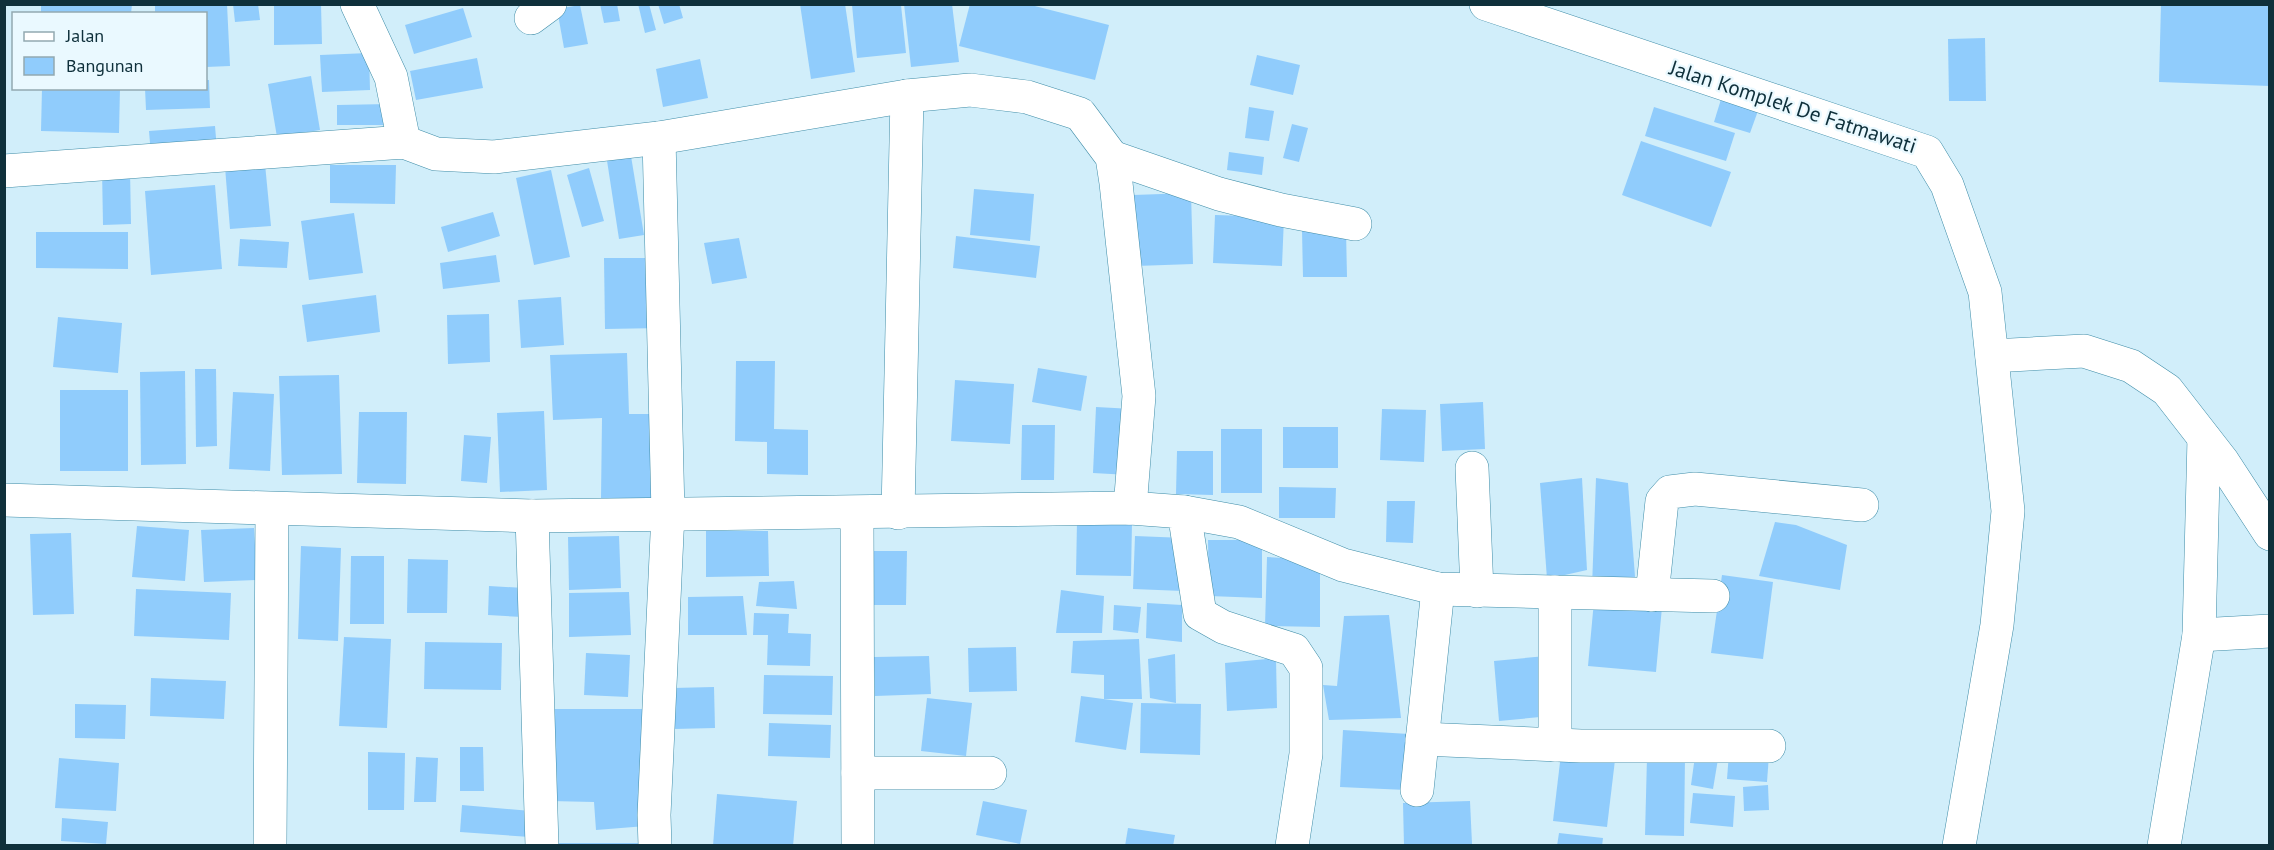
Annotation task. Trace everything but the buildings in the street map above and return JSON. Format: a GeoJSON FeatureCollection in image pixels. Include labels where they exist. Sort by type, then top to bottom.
{"type":"FeatureCollection","features":[{"type":"Feature","properties":{"kind":"street"},"geometry":{"type":"LineString","coordinates":[[357,4],[391,77],[404,142]]}},
{"type":"Feature","properties":{"kind":"street","name":"Jalan Komplek De Fatmawati"},"geometry":{"type":"LineString","coordinates":[[1486,4],[1927,152],[1947,185],[1985,292],[2008,511],[1997,625],[1959,846]]}},
{"type":"Feature","properties":{"kind":"street"},"geometry":{"type":"LineString","coordinates":[[4,171],[404,142],[436,154],[494,157],[659,138],[907,96],[970,90],[1027,97],[1080,114],[1112,157],[1139,396],[1130,508]]}},
{"type":"Feature","properties":{"kind":"street"},"geometry":{"type":"LineString","coordinates":[[898,513],[907,96]]}},
{"type":"Feature","properties":{"kind":"street"},"geometry":{"type":"LineString","coordinates":[[655,846],[654,815],[668,513],[659,138]]}},
{"type":"Feature","properties":{"kind":"street"},"geometry":{"type":"LineString","coordinates":[[1112,157],[1219,194],[1281,210],[1355,224]]}},
{"type":"Feature","properties":{"kind":"street"},"geometry":{"type":"LineString","coordinates":[[1992,356],[2084,351],[2131,366],[2167,390],[2204,438],[2270,534]]}},
{"type":"Feature","properties":{"kind":"street"},"geometry":{"type":"LineString","coordinates":[[2164,846],[2199,634],[2204,438]]}},
{"type":"Feature","properties":{"kind":"street"},"geometry":{"type":"LineString","coordinates":[[1472,468],[1477,591]]}},
{"type":"Feature","properties":{"kind":"street"},"geometry":{"type":"LineString","coordinates":[[1652,595],[1662,501],[1670,492],[1695,489],[1862,505]]}},
{"type":"Feature","properties":{"kind":"street"},"geometry":{"type":"LineString","coordinates":[[4,500],[272,510],[532,516],[668,513],[898,513],[1130,508],[1184,512],[1239,522],[1343,565],[1438,590],[1713,596]]}},
{"type":"Feature","properties":{"kind":"street"},"geometry":{"type":"LineString","coordinates":[[270,846],[272,510]]}},
{"type":"Feature","properties":{"kind":"street"},"geometry":{"type":"LineString","coordinates":[[1184,512],[1200,614],[1223,627],[1294,650],[1306,668],[1306,754],[1292,846]]}},
{"type":"Feature","properties":{"kind":"street"},"geometry":{"type":"LineString","coordinates":[[857,513],[858,846]]}},
{"type":"Feature","properties":{"kind":"street"},"geometry":{"type":"LineString","coordinates":[[532,516],[542,846]]}},
{"type":"Feature","properties":{"kind":"street"},"geometry":{"type":"LineString","coordinates":[[1417,790],[1438,590]]}},
{"type":"Feature","properties":{"kind":"street"},"geometry":{"type":"LineString","coordinates":[[1555,592],[1555,745]]}},
{"type":"Feature","properties":{"kind":"street"},"geometry":{"type":"LineString","coordinates":[[2199,634],[2270,631]]}},
{"type":"Feature","properties":{"kind":"street"},"geometry":{"type":"LineString","coordinates":[[1422,739],[1555,745],[1769,746]]}},
{"type":"Feature","properties":{"kind":"street"},"geometry":{"type":"LineString","coordinates":[[858,773],[990,773]]}}]}
